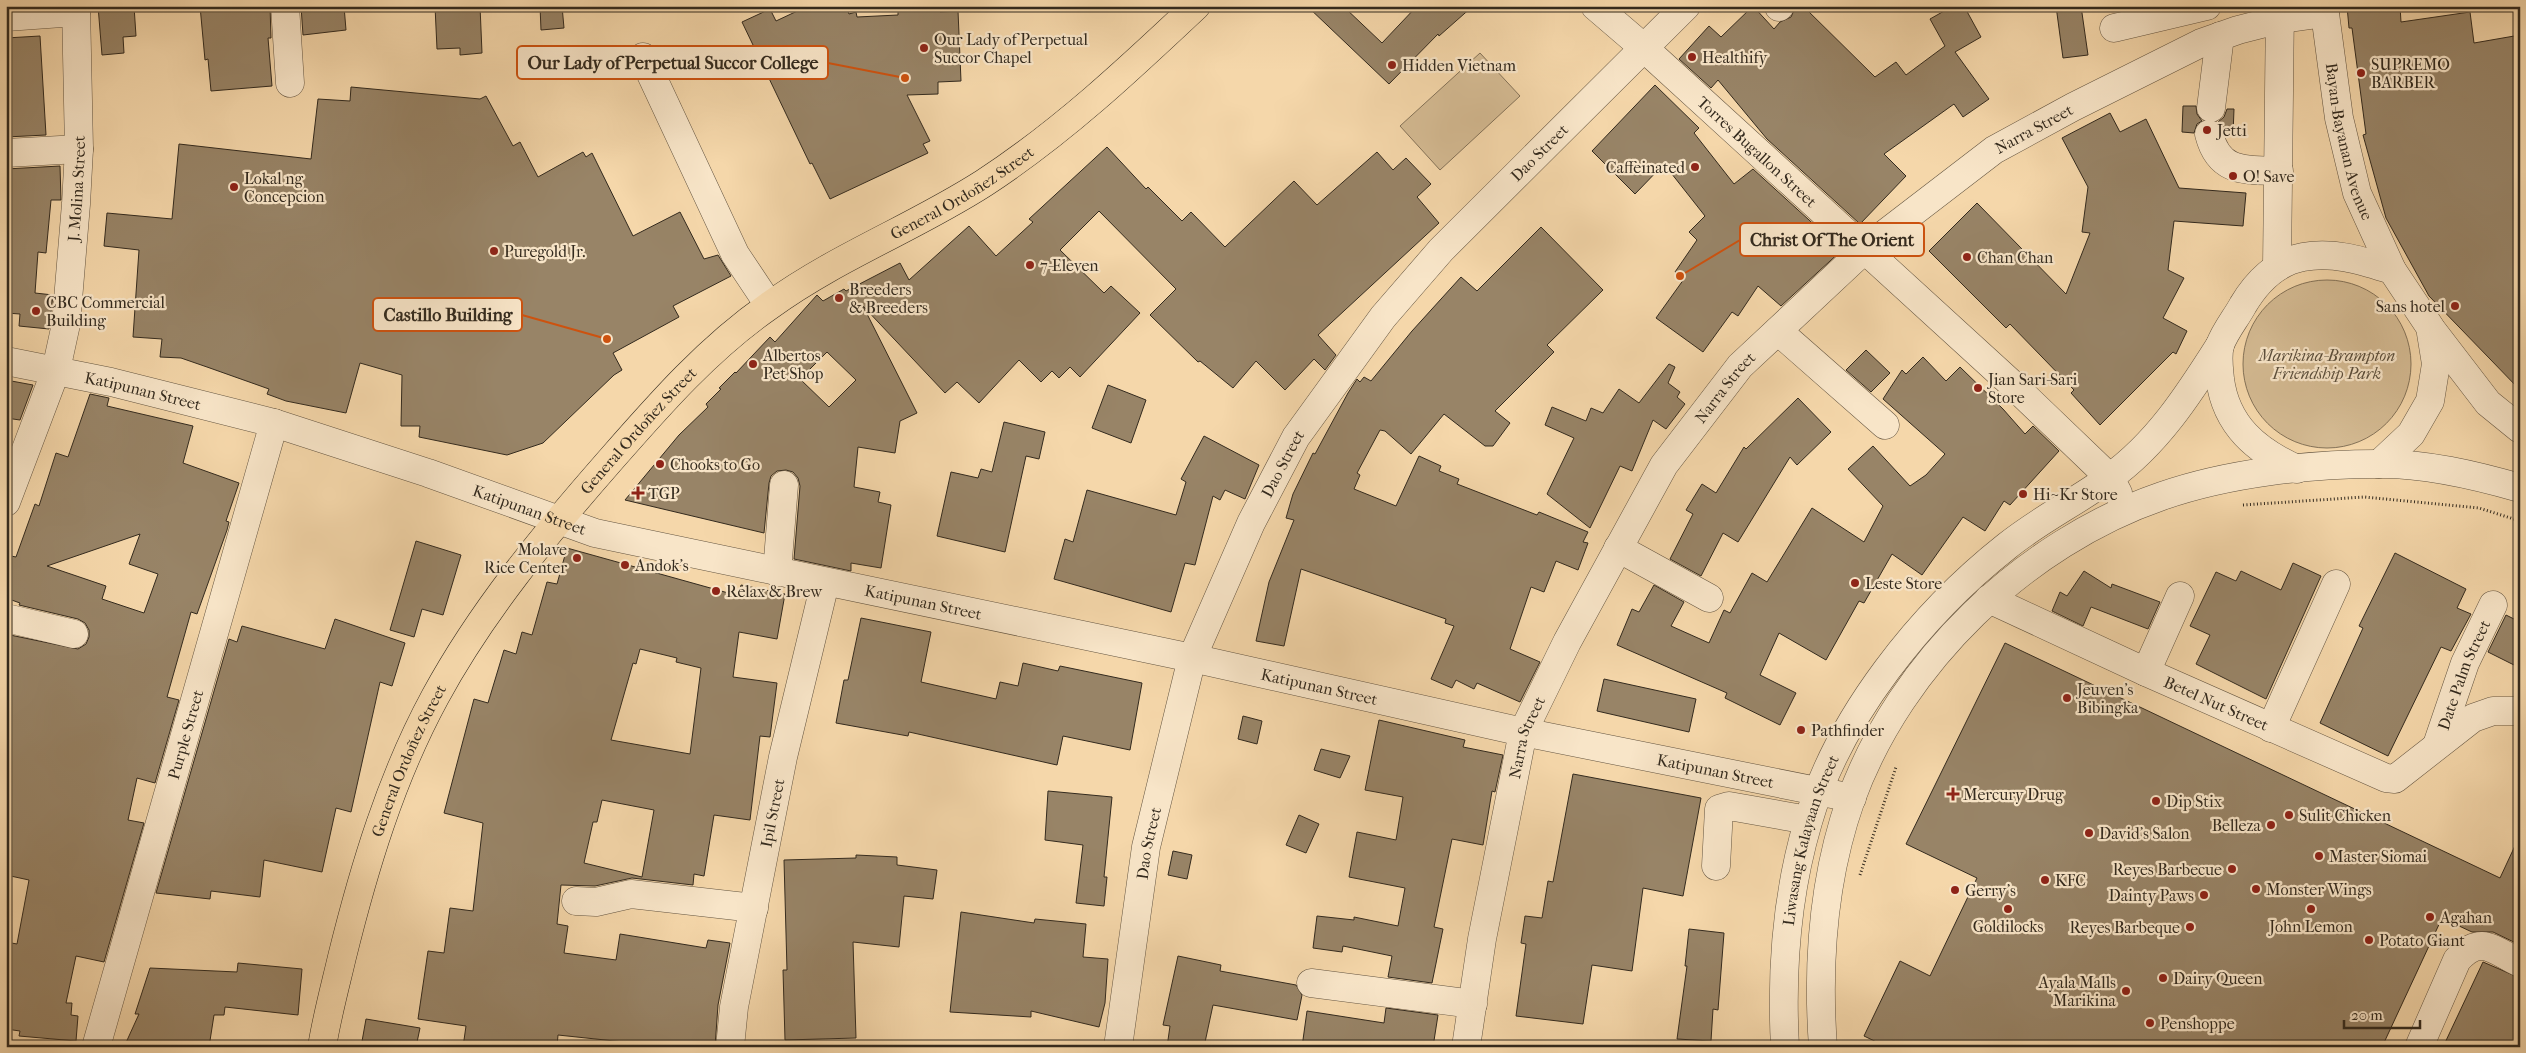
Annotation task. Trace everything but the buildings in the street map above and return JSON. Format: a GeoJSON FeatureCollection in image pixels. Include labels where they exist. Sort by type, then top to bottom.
{"type":"FeatureCollection","features":[{"type":"Feature","properties":{"kind":"main road","name":"General Ordoñez Street"},"geometry":{"type":"LineString","coordinates":[[322,1047],[331,999],[367,865],[410,746],[448,674],[512,580],[557,520],[674,388],[728,336],[769,305],[825,268],[984,182],[1093,102],[1196,6]]}},
{"type":"Feature","properties":{"kind":"street"},"geometry":{"type":"LineString","coordinates":[[285,6],[290,83]]}},
{"type":"Feature","properties":{"kind":"street","name":"Torres Bugallon Street"},"geometry":{"type":"LineString","coordinates":[[1595,6],[1644,48],[1865,250],[2110,478],[2127,510]]}},
{"type":"Feature","properties":{"kind":"street","name":"Dao Street"},"geometry":{"type":"LineString","coordinates":[[1118,1047],[1146,846],[1192,658],[1251,523],[1296,437],[1383,317],[1441,250],[1686,6]]}},
{"type":"Feature","properties":{"kind":"street"},"geometry":{"type":"LineString","coordinates":[[2114,28],[2207,6]]}},
{"type":"Feature","properties":{"kind":"street"},"geometry":{"type":"LineString","coordinates":[[6,17],[76,9]]}},
{"type":"Feature","properties":{"kind":"street","name":"J. Molina Street"},"geometry":{"type":"LineString","coordinates":[[6,502],[56,370],[66,324],[76,204],[78,149],[76,9]]}},
{"type":"Feature","properties":{"kind":"street","name":"Narra Street"},"geometry":{"type":"LineString","coordinates":[[1466,1047],[1482,939],[1523,732],[1567,642],[1664,465],[1740,366],[1865,250],[1994,150],[2073,107],[2201,43],[2280,13],[2324,10]]}},
{"type":"Feature","properties":{"kind":"street","name":"Bayan-Bayanan Avenue"},"geometry":{"type":"LineString","coordinates":[[2324,10],[2339,118],[2357,193],[2392,270],[2430,327]]}},
{"type":"Feature","properties":{"kind":"street"},"geometry":{"type":"LineString","coordinates":[[2280,13],[2277,267],[2302,257],[2329,255],[2356,258],[2392,270]]}},
{"type":"Feature","properties":{"kind":"street"},"geometry":{"type":"LineString","coordinates":[[2220,36],[2210,121],[2213,149],[2221,160],[2244,170],[2279,171]]}},
{"type":"Feature","properties":{"kind":"street"},"geometry":{"type":"LineString","coordinates":[[643,57],[735,254],[769,305]]}},
{"type":"Feature","properties":{"kind":"street"},"geometry":{"type":"LineString","coordinates":[[6,153],[78,149]]}},
{"type":"Feature","properties":{"kind":"street","name":"Liwasang Kalayaan Street"},"geometry":{"type":"LineString","coordinates":[[1785,1047],[1784,984],[1798,856],[1818,792],[1840,744],[1864,705],[1883,676],[1933,615],[1958,589],[2008,545],[2110,478],[2149,443],[2182,404],[2220,345],[2252,290],[2277,267]]}},
{"type":"Feature","properties":{"kind":"street"},"geometry":{"type":"LineString","coordinates":[[2430,327],[2488,403],[2520,429]]}},
{"type":"Feature","properties":{"kind":"street"},"geometry":{"type":"LineString","coordinates":[[2379,464],[2411,434],[2430,401],[2436,364],[2430,327]]}},
{"type":"Feature","properties":{"kind":"street"},"geometry":{"type":"LineString","coordinates":[[1778,330],[1885,426]]}},
{"type":"Feature","properties":{"kind":"street"},"geometry":{"type":"LineString","coordinates":[[2220,345],[2218,363],[2222,391],[2233,418],[2249,440],[2271,458],[2297,469]]}},
{"type":"Feature","properties":{"kind":"street","name":"Katipunan Street"},"geometry":{"type":"LineString","coordinates":[[6,361],[111,382],[274,423],[428,473],[594,533],[825,583],[1192,658],[1523,732],[1852,798]]}},
{"type":"Feature","properties":{"kind":"street","name":"Purple Street"},"geometry":{"type":"LineString","coordinates":[[96,1047],[274,423]]}},
{"type":"Feature","properties":{"kind":"street"},"geometry":{"type":"LineString","coordinates":[[2379,464],[2427,468],[2487,478],[2520,488]]}},
{"type":"Feature","properties":{"kind":"street","name":"Liwasang Kalayaan Street"},"geometry":{"type":"LineString","coordinates":[[1824,1047],[1821,991],[1825,912],[1840,839],[1852,798],[1870,756],[1906,692],[1951,635],[1989,599],[2057,548],[2127,510],[2195,486],[2242,476],[2297,469],[2379,464]]}},
{"type":"Feature","properties":{"kind":"street"},"geometry":{"type":"LineString","coordinates":[[777,572],[784,486]]}},
{"type":"Feature","properties":{"kind":"street"},"geometry":{"type":"LineString","coordinates":[[1618,548],[1709,598]]}},
{"type":"Feature","properties":{"kind":"street","name":"Ipil Street"},"geometry":{"type":"LineString","coordinates":[[730,1047],[734,1007],[783,757],[825,583]]}},
{"type":"Feature","properties":{"kind":"street"},"geometry":{"type":"LineString","coordinates":[[2271,728],[2336,584]]}},
{"type":"Feature","properties":{"kind":"street"},"geometry":{"type":"LineString","coordinates":[[2146,672],[2180,596]]}},
{"type":"Feature","properties":{"kind":"street","name":"Betel Nut Street"},"geometry":{"type":"LineString","coordinates":[[1989,599],[2146,672],[2386,778],[2395,780],[2437,745]]}},
{"type":"Feature","properties":{"kind":"street","name":"Date Palm Street"},"geometry":{"type":"LineString","coordinates":[[2437,745],[2465,663],[2493,605]]}},
{"type":"Feature","properties":{"kind":"street"},"geometry":{"type":"LineString","coordinates":[[6,618],[74,634]]}},
{"type":"Feature","properties":{"kind":"street"},"geometry":{"type":"LineString","coordinates":[[2437,745],[2473,718],[2493,711],[2520,712]]}},
{"type":"Feature","properties":{"kind":"street"},"geometry":{"type":"LineString","coordinates":[[1716,866],[1719,809],[1729,806],[1808,820]]}},
{"type":"Feature","properties":{"kind":"street"},"geometry":{"type":"LineString","coordinates":[[576,901],[596,902],[631,894],[754,908]]}},
{"type":"Feature","properties":{"kind":"street"},"geometry":{"type":"LineString","coordinates":[[2419,1047],[2457,960],[2466,951],[2473,946],[2482,945],[2520,963]]}},
{"type":"Feature","properties":{"kind":"street"},"geometry":{"type":"LineString","coordinates":[[1311,982],[1473,1004]]}},
{"type":"Feature","properties":{"kind":"green space"},"geometry":{"type":"Polygon","coordinates":[[[1480,53],[1520,96],[1440,170],[1400,126],[1480,53]]]}},
{"type":"Feature","properties":{"kind":"green space","name":"Marikina-Brampton Friendship Park"},"geometry":{"type":"Polygon","coordinates":[[[2327,280],[2351,284],[2366,290],[2374,294],[2392,311],[2397,317],[2407,340],[2411,364],[2407,388],[2401,403],[2397,411],[2380,429],[2374,434],[2351,444],[2327,448],[2303,444],[2288,438],[2280,434],[2262,417],[2257,411],[2247,388],[2243,364],[2247,340],[2253,325],[2257,317],[2274,299],[2280,294],[2303,284],[2327,280]]]}},
{"type":"Feature","properties":{"kind":"place","name":"Our Lady of Perpetual Succor Chapel"},"geometry":{"type":"Point","coordinates":[924,48]}},
{"type":"Feature","properties":{"kind":"place","name":"Healthify"},"geometry":{"type":"Point","coordinates":[1692,57]}},
{"type":"Feature","properties":{"kind":"place","name":"Hidden Vietnam"},"geometry":{"type":"Point","coordinates":[1392,65]}},
{"type":"Feature","properties":{"kind":"place","name":"SUPREMO BARBER"},"geometry":{"type":"Point","coordinates":[2361,73]}},
{"type":"Feature","properties":{"kind":"place","name":"Our Lady of Perpetual Succor College"},"geometry":{"type":"Point","coordinates":[905,78]}},
{"type":"Feature","properties":{"kind":"place","name":"Jetti"},"geometry":{"type":"Point","coordinates":[2207,130]}},
{"type":"Feature","properties":{"kind":"place","name":"Caffeinated"},"geometry":{"type":"Point","coordinates":[1695,167]}},
{"type":"Feature","properties":{"kind":"place","name":"O! Save"},"geometry":{"type":"Point","coordinates":[2233,176]}},
{"type":"Feature","properties":{"kind":"place","name":"Lokal ng Concepcion"},"geometry":{"type":"Point","coordinates":[234,187]}},
{"type":"Feature","properties":{"kind":"place","name":"Puregold Jr."},"geometry":{"type":"Point","coordinates":[494,251]}},
{"type":"Feature","properties":{"kind":"place","name":"Chan Chan"},"geometry":{"type":"Point","coordinates":[1967,257]}},
{"type":"Feature","properties":{"kind":"place","name":"7-Eleven"},"geometry":{"type":"Point","coordinates":[1030,265]}},
{"type":"Feature","properties":{"kind":"place","name":"Christ Of The Orient"},"geometry":{"type":"Point","coordinates":[1680,276]}},
{"type":"Feature","properties":{"kind":"place","name":"Breeders & Breeders"},"geometry":{"type":"Point","coordinates":[839,298]}},
{"type":"Feature","properties":{"kind":"place","name":"Sans hotel"},"geometry":{"type":"Point","coordinates":[2455,306]}},
{"type":"Feature","properties":{"kind":"place","name":"CBC Commercial Building"},"geometry":{"type":"Point","coordinates":[36,311]}},
{"type":"Feature","properties":{"kind":"place","name":"Castillo Building"},"geometry":{"type":"Point","coordinates":[607,339]}},
{"type":"Feature","properties":{"kind":"place","name":"Albertos Pet Shop"},"geometry":{"type":"Point","coordinates":[753,364]}},
{"type":"Feature","properties":{"kind":"place","name":"Jian Sari-Sari Store"},"geometry":{"type":"Point","coordinates":[1978,388]}},
{"type":"Feature","properties":{"kind":"place","name":"Chooks to Go"},"geometry":{"type":"Point","coordinates":[660,464]}},
{"type":"Feature","properties":{"kind":"place","name":"TGP"},"geometry":{"type":"Point","coordinates":[638,493]}},
{"type":"Feature","properties":{"kind":"place","name":"Hi~Kr Store"},"geometry":{"type":"Point","coordinates":[2023,494]}},
{"type":"Feature","properties":{"kind":"place","name":"Molave Rice Center"},"geometry":{"type":"Point","coordinates":[577,558]}},
{"type":"Feature","properties":{"kind":"place","name":"Andok's"},"geometry":{"type":"Point","coordinates":[625,565]}},
{"type":"Feature","properties":{"kind":"place","name":"Leste Store"},"geometry":{"type":"Point","coordinates":[1855,583]}},
{"type":"Feature","properties":{"kind":"place","name":"Relax & Brew"},"geometry":{"type":"Point","coordinates":[716,591]}},
{"type":"Feature","properties":{"kind":"place","name":"Jeuven’s Bibingka"},"geometry":{"type":"Point","coordinates":[2067,698]}},
{"type":"Feature","properties":{"kind":"place","name":"Pathfinder"},"geometry":{"type":"Point","coordinates":[1801,730]}},
{"type":"Feature","properties":{"kind":"place","name":"Mercury Drug"},"geometry":{"type":"Point","coordinates":[1953,794]}},
{"type":"Feature","properties":{"kind":"place","name":"Dip Stix"},"geometry":{"type":"Point","coordinates":[2156,801]}},
{"type":"Feature","properties":{"kind":"place","name":"Sulit Chicken"},"geometry":{"type":"Point","coordinates":[2289,815]}},
{"type":"Feature","properties":{"kind":"place","name":"Belleza"},"geometry":{"type":"Point","coordinates":[2271,825]}},
{"type":"Feature","properties":{"kind":"place","name":"David’s Salon"},"geometry":{"type":"Point","coordinates":[2089,833]}},
{"type":"Feature","properties":{"kind":"place","name":"Master Siomai"},"geometry":{"type":"Point","coordinates":[2319,856]}},
{"type":"Feature","properties":{"kind":"place","name":"Reyes Barbecue"},"geometry":{"type":"Point","coordinates":[2232,869]}},
{"type":"Feature","properties":{"kind":"place","name":"KFC"},"geometry":{"type":"Point","coordinates":[2045,880]}},
{"type":"Feature","properties":{"kind":"place","name":"Monster Wings"},"geometry":{"type":"Point","coordinates":[2256,889]}},
{"type":"Feature","properties":{"kind":"place","name":"Gerry’s"},"geometry":{"type":"Point","coordinates":[1955,890]}},
{"type":"Feature","properties":{"kind":"place","name":"Dainty Paws"},"geometry":{"type":"Point","coordinates":[2204,895]}},
{"type":"Feature","properties":{"kind":"place","name":"Goldilocks"},"geometry":{"type":"Point","coordinates":[2008,909]}},
{"type":"Feature","properties":{"kind":"place","name":"John Lemon"},"geometry":{"type":"Point","coordinates":[2311,909]}},
{"type":"Feature","properties":{"kind":"place","name":"Agahan"},"geometry":{"type":"Point","coordinates":[2430,917]}},
{"type":"Feature","properties":{"kind":"place","name":"Reyes Barbeque"},"geometry":{"type":"Point","coordinates":[2190,927]}},
{"type":"Feature","properties":{"kind":"place","name":"Potato Giant"},"geometry":{"type":"Point","coordinates":[2369,940]}},
{"type":"Feature","properties":{"kind":"place","name":"Dairy Queen"},"geometry":{"type":"Point","coordinates":[2163,978]}},
{"type":"Feature","properties":{"kind":"place","name":"Ayala Malls Marikina"},"geometry":{"type":"Point","coordinates":[2126,991]}},
{"type":"Feature","properties":{"kind":"place","name":"Penshoppe"},"geometry":{"type":"Point","coordinates":[2150,1023]}}]}
